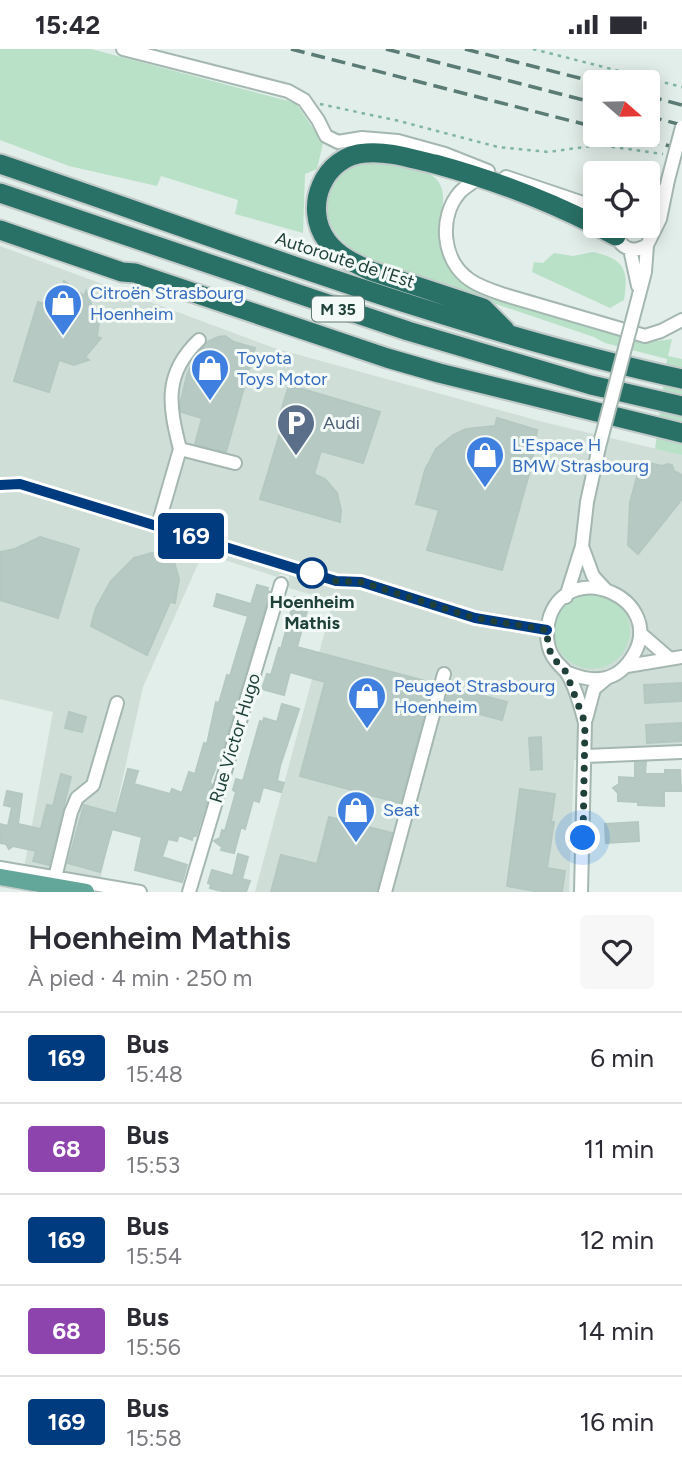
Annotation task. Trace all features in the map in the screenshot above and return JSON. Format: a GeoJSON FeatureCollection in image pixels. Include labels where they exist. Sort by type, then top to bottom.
{"type":"FeatureCollection","features":[{"type":"Feature","properties":{"kind":"highway"},"geometry":{"type":"LineString","coordinates":[[508,333],[483,308],[371,271],[346,259],[326,239],[317,214],[322,182],[334,165],[345,157],[356,154],[397,155],[484,173],[583,218]]}},
{"type":"Feature","properties":{"kind":"highway","name":"Autoroute de l’Est"},"geometry":{"type":"LineString","coordinates":[[0,164],[333,278],[508,333],[682,379]]}},
{"type":"Feature","properties":{"kind":"highway","name":"M 35"},"geometry":{"type":"LineString","coordinates":[[0,193],[408,331],[591,385],[682,406]]}},
{"type":"Feature","properties":{"kind":"highway"},"geometry":{"type":"LineString","coordinates":[[0,217],[135,272],[387,358],[676,432]]}},
{"type":"Feature","properties":{"kind":"highway"},"geometry":{"type":"LineString","coordinates":[[0,230],[122,272],[135,272]]}},
{"type":"Feature","properties":{"kind":"main road"},"geometry":{"type":"LineString","coordinates":[[0,877],[54,882],[86,892]]}},
{"type":"Feature","properties":{"kind":"street"},"geometry":{"type":"LineString","coordinates":[[123,49],[288,91],[306,103],[326,136],[338,142],[362,138],[398,141],[445,154],[484,173],[583,203]]}},
{"type":"Feature","properties":{"kind":"street"},"geometry":{"type":"LineString","coordinates":[[660,219],[682,127]]}},
{"type":"Feature","properties":{"kind":"street"},"geometry":{"type":"LineString","coordinates":[[484,173],[461,191],[453,203],[445,231],[452,259],[469,279],[486,289],[645,336],[662,331],[682,320]]}},
{"type":"Feature","properties":{"kind":"street"},"geometry":{"type":"LineString","coordinates":[[660,195],[668,180]]}},
{"type":"Feature","properties":{"kind":"street"},"geometry":{"type":"LineString","coordinates":[[621,238],[636,272],[639,295]]}},
{"type":"Feature","properties":{"kind":"street"},"geometry":{"type":"LineString","coordinates":[[623,238],[642,248],[647,245]]}},
{"type":"Feature","properties":{"kind":"street"},"geometry":{"type":"LineString","coordinates":[[565,597],[582,546],[587,502],[645,272],[650,238]]}},
{"type":"Feature","properties":{"kind":"street"},"geometry":{"type":"LineString","coordinates":[[158,525],[180,449],[170,408],[172,385],[183,360],[199,340]]}},
{"type":"Feature","properties":{"kind":"street"},"geometry":{"type":"LineString","coordinates":[[180,449],[235,463]]}},
{"type":"Feature","properties":{"kind":"street"},"geometry":{"type":"LineString","coordinates":[[0,485],[20,484],[336,581],[361,582],[475,618],[547,630]]}},
{"type":"Feature","properties":{"kind":"street"},"geometry":{"type":"LineString","coordinates":[[582,546],[593,576],[605,589]]}},
{"type":"Feature","properties":{"kind":"street","name":"Rue Victor Hugo"},"geometry":{"type":"LineString","coordinates":[[190,892],[281,583]]}},
{"type":"Feature","properties":{"kind":"street"},"geometry":{"type":"LineString","coordinates":[[585,723],[566,672],[554,659],[548,647],[547,630],[551,614],[565,597],[587,587],[617,593],[628,603],[636,615],[640,633],[636,651],[627,666]]}},
{"type":"Feature","properties":{"kind":"street"},"geometry":{"type":"LineString","coordinates":[[640,633],[676,658]]}},
{"type":"Feature","properties":{"kind":"street"},"geometry":{"type":"LineString","coordinates":[[581,892],[585,723],[594,688],[627,666],[676,658]]}},
{"type":"Feature","properties":{"kind":"street"},"geometry":{"type":"LineString","coordinates":[[566,672],[584,680],[594,681],[607,677]]}},
{"type":"Feature","properties":{"kind":"street"},"geometry":{"type":"LineString","coordinates":[[385,892],[444,674]]}},
{"type":"Feature","properties":{"kind":"street"},"geometry":{"type":"LineString","coordinates":[[54,882],[71,811],[77,798],[93,785],[117,703]]}},
{"type":"Feature","properties":{"kind":"street"},"geometry":{"type":"LineString","coordinates":[[586,756],[682,752]]}},
{"type":"Feature","properties":{"kind":"street"},"geometry":{"type":"LineString","coordinates":[[0,868],[54,882],[140,892]]}},
{"type":"Feature","properties":{"kind":"path"},"geometry":{"type":"LineString","coordinates":[[533,49],[682,87]]}},
{"type":"Feature","properties":{"kind":"path"},"geometry":{"type":"LineString","coordinates":[[306,103],[326,104],[498,147],[548,152],[599,145],[664,155]]}},
{"type":"Feature","properties":{"kind":"shaded area"},"geometry":{"type":"Polygon","coordinates":[[[0,246],[274,348],[543,422],[682,455],[682,758],[574,760],[569,892],[255,892],[333,601],[289,588],[289,576],[281,574],[277,577],[203,553],[143,687],[100,881],[24,868],[53,712],[0,699],[0,246]]]}},
{"type":"Feature","properties":{"kind":"green space"},"geometry":{"type":"Polygon","coordinates":[[[0,49],[91,49],[296,103],[323,143],[317,169],[305,174],[303,233],[235,214],[238,200],[161,176],[157,186],[69,166],[0,140],[0,49]]]}},
{"type":"Feature","properties":{"kind":"green space"},"geometry":{"type":"Polygon","coordinates":[[[362,159],[419,169],[439,182],[443,193],[440,234],[444,253],[454,270],[476,291],[643,343],[672,339],[668,356],[682,359],[682,455],[655,449],[667,359],[605,343],[377,264],[340,239],[329,221],[329,190],[339,173],[362,159]]]}},
{"type":"Feature","properties":{"kind":"green space"},"geometry":{"type":"Polygon","coordinates":[[[593,252],[612,258],[625,273],[624,300],[610,308],[532,272],[534,262],[543,263],[554,253],[573,256],[593,252]]]}},
{"type":"Feature","properties":{"kind":"green space"},"geometry":{"type":"Polygon","coordinates":[[[592,593],[607,596],[619,604],[627,616],[630,631],[627,646],[619,658],[607,666],[592,669],[577,666],[565,658],[557,646],[554,631],[557,616],[565,604],[577,596],[592,593]]]}},
{"type":"Feature","properties":{"kind":"building","name":"Citroën Strasbourg Hoenheim"},"geometry":{"type":"Polygon","coordinates":[[[64,281],[84,296],[86,291],[95,314],[100,314],[97,337],[101,338],[85,357],[89,360],[74,365],[59,360],[49,392],[14,381],[38,302],[60,308],[64,281]]]}},
{"type":"Feature","properties":{"kind":"building","name":"Toyota Toys Motor"},"geometry":{"type":"Polygon","coordinates":[[[225,336],[234,342],[255,348],[226,452],[195,444],[202,418],[181,412],[180,404],[194,358],[209,341],[225,336]]]}},
{"type":"Feature","properties":{"kind":"building","name":"Audi"},"geometry":{"type":"Polygon","coordinates":[[[289,385],[380,412],[363,463],[321,451],[314,474],[325,479],[337,493],[341,510],[340,522],[260,499],[283,423],[278,421],[289,385]]]}},
{"type":"Feature","properties":{"kind":"building","name":"L'Espace H BMW Strasbourg"},"geometry":{"type":"Polygon","coordinates":[[[497,418],[537,430],[531,467],[502,570],[427,550],[439,510],[416,504],[425,470],[436,449],[453,435],[466,429],[495,426],[497,418]]]}},
{"type":"Feature","properties":{"kind":"building"},"geometry":{"type":"Polygon","coordinates":[[[641,461],[662,466],[672,465],[674,471],[682,475],[682,499],[638,554],[628,545],[630,503],[641,461]]]}},
{"type":"Feature","properties":{"kind":"building"},"geometry":{"type":"Polygon","coordinates":[[[40,537],[79,549],[58,618],[0,600],[0,552],[15,549],[40,537]]]}},
{"type":"Feature","properties":{"kind":"building"},"geometry":{"type":"Polygon","coordinates":[[[160,553],[174,562],[179,579],[175,603],[170,602],[147,655],[91,626],[96,608],[111,581],[134,558],[160,553]]]}},
{"type":"Feature","properties":{"kind":"building"},"geometry":{"type":"Polygon","coordinates":[[[257,585],[268,588],[267,591],[270,592],[222,751],[210,782],[212,785],[196,836],[193,836],[192,840],[179,835],[177,841],[168,839],[162,857],[187,865],[182,882],[135,870],[142,837],[112,829],[100,872],[68,863],[84,805],[116,814],[128,769],[138,771],[134,784],[170,794],[172,789],[182,793],[189,772],[195,774],[204,743],[207,744],[216,702],[219,703],[227,675],[230,676],[248,616],[214,606],[217,594],[251,604],[257,585]]]}},
{"type":"Feature","properties":{"kind":"building","name":"Peugeot Strasbourg Hoenheim"},"geometry":{"type":"Polygon","coordinates":[[[295,597],[310,600],[297,647],[433,683],[400,803],[300,776],[325,682],[290,672],[284,695],[262,689],[267,674],[271,675],[279,648],[281,649],[295,597]]]}},
{"type":"Feature","properties":{"kind":"building"},"geometry":{"type":"Polygon","coordinates":[[[681,683],[682,701],[645,703],[644,685],[681,683]]]}},
{"type":"Feature","properties":{"kind":"building"},"geometry":{"type":"Polygon","coordinates":[[[450,687],[507,702],[502,720],[445,705],[450,687]]]}},
{"type":"Feature","properties":{"kind":"building"},"geometry":{"type":"Polygon","coordinates":[[[282,704],[299,709],[280,766],[277,781],[284,783],[281,792],[263,787],[259,802],[253,800],[245,829],[241,827],[234,853],[221,850],[222,847],[214,841],[220,838],[222,830],[225,831],[236,792],[233,790],[236,779],[243,781],[260,721],[263,722],[264,718],[277,722],[282,704]]]}},
{"type":"Feature","properties":{"kind":"building"},"geometry":{"type":"Polygon","coordinates":[[[69,712],[86,717],[82,732],[65,728],[69,712]]]}},
{"type":"Feature","properties":{"kind":"building"},"geometry":{"type":"Polygon","coordinates":[[[682,723],[682,741],[647,743],[646,725],[682,723]]]}},
{"type":"Feature","properties":{"kind":"building"},"geometry":{"type":"Polygon","coordinates":[[[541,737],[542,769],[531,770],[529,738],[541,737]]]}},
{"type":"Feature","properties":{"kind":"building"},"geometry":{"type":"Polygon","coordinates":[[[646,762],[645,774],[665,774],[665,770],[680,770],[681,791],[664,791],[664,806],[618,801],[618,793],[613,788],[619,784],[619,777],[635,778],[635,763],[646,762]]]}},
{"type":"Feature","properties":{"kind":"building"},"geometry":{"type":"Polygon","coordinates":[[[61,774],[71,777],[49,865],[33,861],[36,851],[13,846],[9,849],[6,844],[0,843],[0,824],[8,826],[12,807],[4,805],[7,791],[22,794],[18,824],[41,829],[47,805],[53,806],[61,774]]]}},
{"type":"Feature","properties":{"kind":"building"},"geometry":{"type":"Polygon","coordinates":[[[520,789],[555,794],[547,868],[565,871],[562,892],[540,892],[507,886],[520,789]]]}},
{"type":"Feature","properties":{"kind":"building","name":"Seat"},"geometry":{"type":"Polygon","coordinates":[[[329,817],[392,833],[376,892],[271,892],[281,855],[317,864],[329,817]]]}},
{"type":"Feature","properties":{"kind":"building"},"geometry":{"type":"Polygon","coordinates":[[[638,822],[639,841],[606,843],[605,824],[638,822]]]}},
{"type":"Feature","properties":{"kind":"building"},"geometry":{"type":"Polygon","coordinates":[[[238,854],[248,857],[242,879],[250,881],[246,892],[225,892],[210,888],[211,884],[208,883],[212,870],[233,876],[238,854]]]}},
{"type":"Feature","properties":{"kind":"railway"},"geometry":{"type":"LineString","coordinates":[[291,49],[583,124]]}},
{"type":"Feature","properties":{"kind":"railway"},"geometry":{"type":"LineString","coordinates":[[386,49],[583,100]]}},
{"type":"Feature","properties":{"kind":"railway"},"geometry":{"type":"LineString","coordinates":[[465,49],[583,79]]}},
{"type":"Feature","properties":{"kind":"railway"},"geometry":{"type":"LineString","coordinates":[[660,99],[682,105]]}},
{"type":"Feature","properties":{"kind":"railway"},"geometry":{"type":"LineString","coordinates":[[660,119],[682,125]]}},
{"type":"Feature","properties":{"kind":"railway"},"geometry":{"type":"LineString","coordinates":[[660,144],[682,149]]}},
{"type":"Feature","properties":{"kind":"bus line","name":"169"},"geometry":{"type":"LineString","coordinates":[[0,485],[20,484],[336,581],[361,582],[475,618],[547,630]]}},
{"type":"Feature","properties":{"kind":"place","name":"Citroën Strasbourg Hoenheim"},"geometry":{"type":"Point","coordinates":[63,337]}},
{"type":"Feature","properties":{"kind":"place","name":"Toyota Toys Motor"},"geometry":{"type":"Point","coordinates":[210,402]}},
{"type":"Feature","properties":{"kind":"place","name":"Audi"},"geometry":{"type":"Point","coordinates":[296,457]}},
{"type":"Feature","properties":{"kind":"place","name":"L'Espace H BMW Strasbourg"},"geometry":{"type":"Point","coordinates":[485,489]}},
{"type":"Feature","properties":{"kind":"place","name":"Hoenheim Mathis"},"geometry":{"type":"Point","coordinates":[312,573]}},
{"type":"Feature","properties":{"kind":"place","name":"Peugeot Strasbourg Hoenheim"},"geometry":{"type":"Point","coordinates":[367,730]}},
{"type":"Feature","properties":{"kind":"place","name":"Seat"},"geometry":{"type":"Point","coordinates":[356,844]}},
{"type":"Feature","properties":{"kind":"route"},"geometry":{"type":"LineString","coordinates":[[312,573],[336,581],[361,582],[475,618],[547,630],[548,647],[554,659],[566,672],[585,723],[583,838]]}}]}
